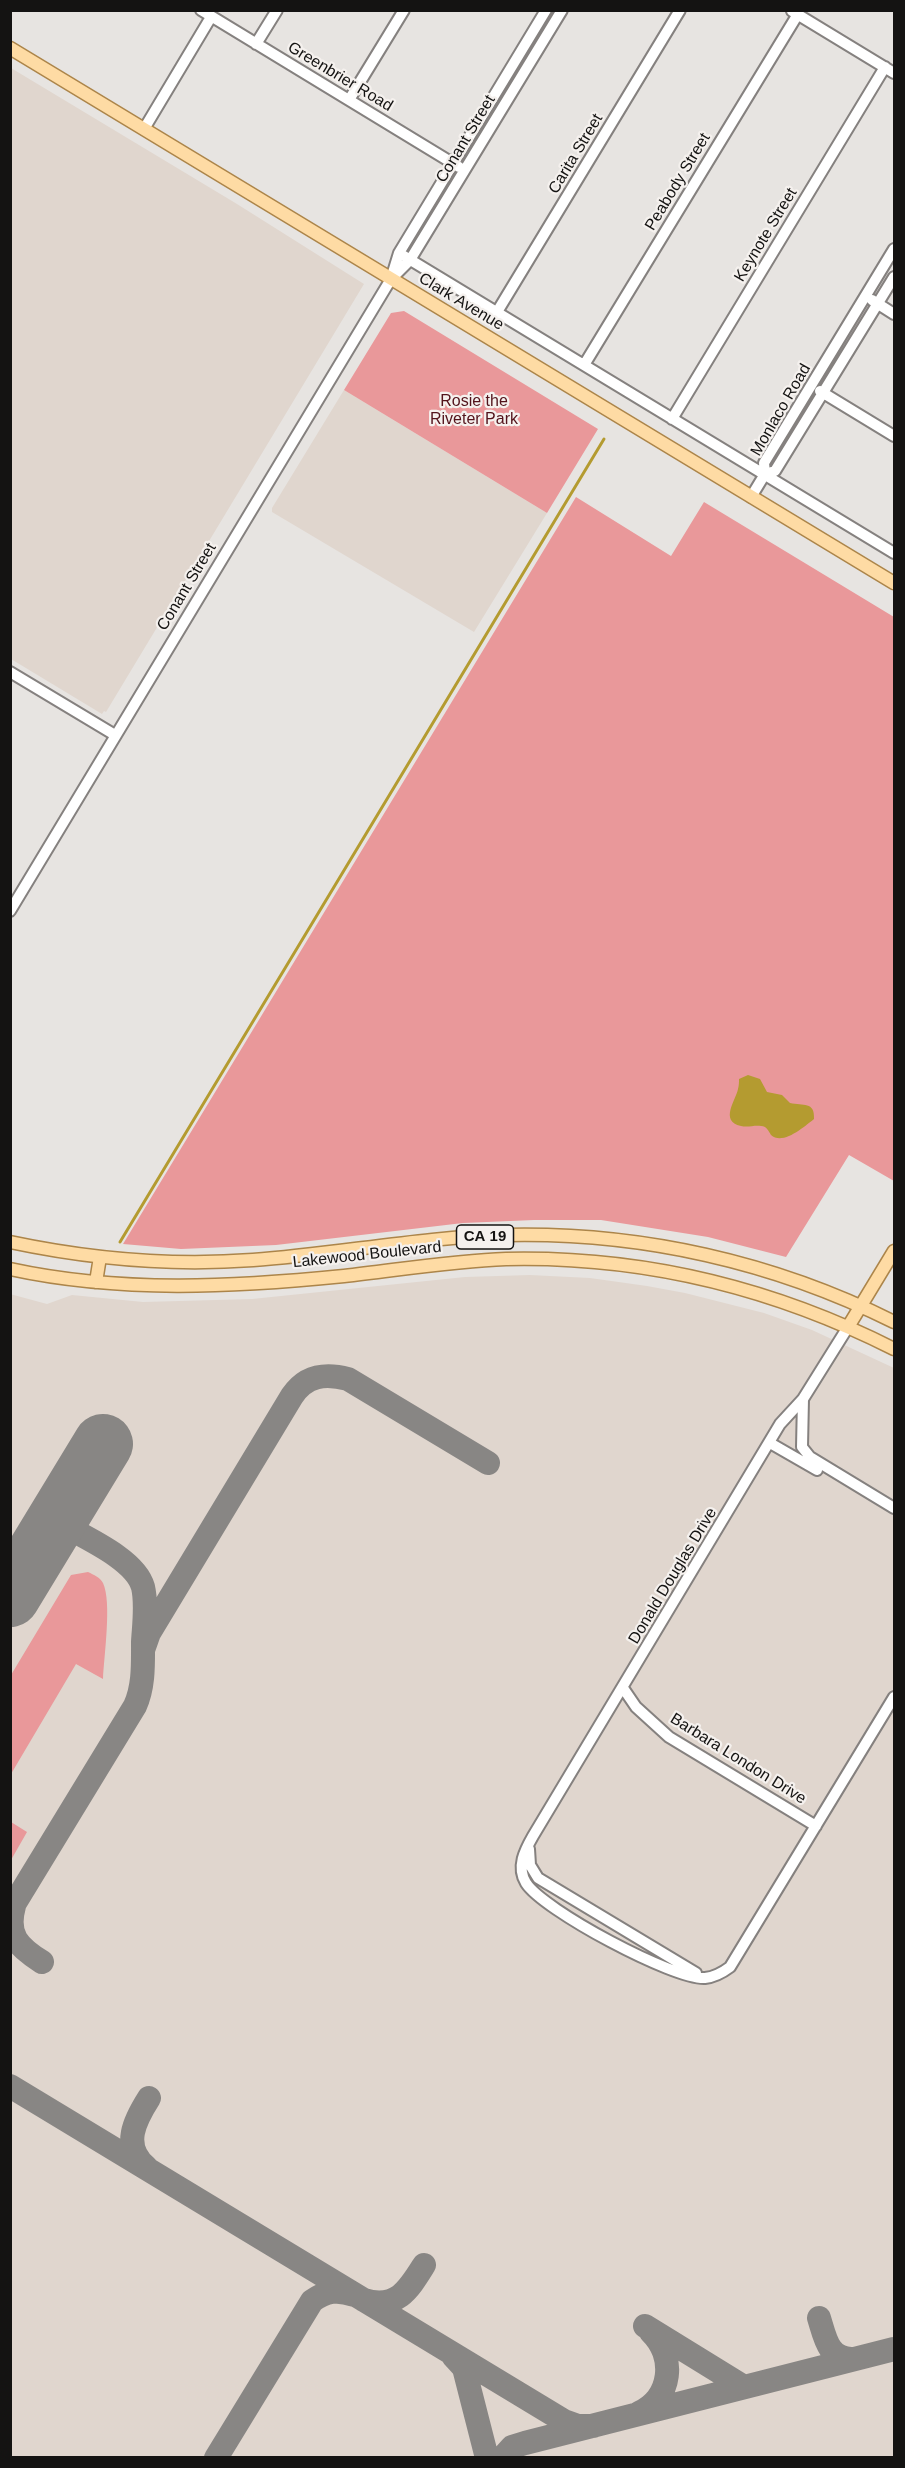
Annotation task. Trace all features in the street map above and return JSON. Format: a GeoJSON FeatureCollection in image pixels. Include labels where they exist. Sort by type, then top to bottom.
{"type":"FeatureCollection","features":[{"type":"Feature","properties":{"kind":"main road","name":"Clark Avenue"},"geometry":{"type":"LineString","coordinates":[[10,48],[894,583]]}},
{"type":"Feature","properties":{"kind":"main road","name":"Lakewood Boulevard"},"geometry":{"type":"LineString","coordinates":[[10,1242],[100,1257],[200,1262],[253,1260],[504,1235],[560,1235],[629,1241],[705,1254],[760,1268],[861,1306],[894,1322]]}},
{"type":"Feature","properties":{"kind":"main road"},"geometry":{"type":"LineString","coordinates":[[848,1327],[894,1251]]}},
{"type":"Feature","properties":{"kind":"main road"},"geometry":{"type":"LineString","coordinates":[[96,1282],[100,1257]]}},
{"type":"Feature","properties":{"kind":"main road","name":"Lakewood Boulevard"},"geometry":{"type":"LineString","coordinates":[[10,1269],[96,1282],[200,1286],[343,1276],[465,1262],[559,1259],[626,1265],[700,1277],[764,1295],[848,1327],[894,1349]]}},
{"type":"Feature","properties":{"kind":"street","name":"Greenbrier Road"},"geometry":{"type":"LineString","coordinates":[[201,10],[464,170]]}},
{"type":"Feature","properties":{"kind":"street"},"geometry":{"type":"LineString","coordinates":[[256,44],[277,10]]}},
{"type":"Feature","properties":{"kind":"street"},"geometry":{"type":"LineString","coordinates":[[349,100],[404,10]]}},
{"type":"Feature","properties":{"kind":"street","name":"Conant Street"},"geometry":{"type":"LineString","coordinates":[[391,279],[399,253],[546,10]]}},
{"type":"Feature","properties":{"kind":"street","name":"Conant Street"},"geometry":{"type":"LineString","coordinates":[[10,911],[391,279],[410,260],[561,10]]}},
{"type":"Feature","properties":{"kind":"street","name":"Carita Street"},"geometry":{"type":"LineString","coordinates":[[497,312],[680,10]]}},
{"type":"Feature","properties":{"kind":"street"},"geometry":{"type":"LineString","coordinates":[[795,12],[890,70]]}},
{"type":"Feature","properties":{"kind":"street","name":"Peabody Street"},"geometry":{"type":"LineString","coordinates":[[584,365],[795,12]]}},
{"type":"Feature","properties":{"kind":"street"},"geometry":{"type":"LineString","coordinates":[[144,129],[211,16]]}},
{"type":"Feature","properties":{"kind":"street","name":"Keynote Street"},"geometry":{"type":"LineString","coordinates":[[672,418],[890,70]]}},
{"type":"Feature","properties":{"kind":"street","name":"Monlaco Road"},"geometry":{"type":"LineString","coordinates":[[894,249],[764,463],[765,474],[776,471],[894,277]]}},
{"type":"Feature","properties":{"kind":"street","name":"Clark Avenue"},"geometry":{"type":"LineString","coordinates":[[399,253],[894,553]]}},
{"type":"Feature","properties":{"kind":"street"},"geometry":{"type":"LineString","coordinates":[[866,296],[894,314]]}},
{"type":"Feature","properties":{"kind":"street"},"geometry":{"type":"LineString","coordinates":[[812,386],[894,436]]}},
{"type":"Feature","properties":{"kind":"street"},"geometry":{"type":"LineString","coordinates":[[751,497],[765,474]]}},
{"type":"Feature","properties":{"kind":"street"},"geometry":{"type":"LineString","coordinates":[[10,672],[115,735]]}},
{"type":"Feature","properties":{"kind":"street","name":"Donald Douglas Drive"},"geometry":{"type":"LineString","coordinates":[[704,1978],[673,1971],[633,1953],[568,1916],[531,1889],[522,1872],[522,1862],[529,1843],[780,1424],[803,1399],[848,1327]]}},
{"type":"Feature","properties":{"kind":"street"},"geometry":{"type":"LineString","coordinates":[[803,1399],[802,1447],[810,1457],[894,1508]]}},
{"type":"Feature","properties":{"kind":"street"},"geometry":{"type":"LineString","coordinates":[[770,1443],[820,1472],[840,1476]]}},
{"type":"Feature","properties":{"kind":"street","name":"Barbara London Drive"},"geometry":{"type":"LineString","coordinates":[[623,1688],[636,1707],[669,1737],[816,1826]]}},
{"type":"Feature","properties":{"kind":"street"},"geometry":{"type":"LineString","coordinates":[[529,1843],[530,1865],[538,1878],[704,1978],[720,1975],[730,1968],[894,1697]]}},
{"type":"Feature","properties":{"kind":"shaded area"},"geometry":{"type":"Polygon","coordinates":[[[11,68],[237,204],[364,284],[106,712],[102,714],[11,659],[11,68]]]}},
{"type":"Feature","properties":{"kind":"shaded area"},"geometry":{"type":"Polygon","coordinates":[[[344,390],[547,513],[474,632],[272,512],[272,508],[344,390]]]}},
{"type":"Feature","properties":{"kind":"shaded area"},"geometry":{"type":"Polygon","coordinates":[[[748,1075],[760,1079],[767,1092],[782,1095],[790,1103],[810,1107],[814,1113],[814,1119],[794,1134],[782,1138],[771,1135],[765,1127],[734,1123],[731,1120],[730,1110],[738,1089],[739,1079],[748,1075]]]}},
{"type":"Feature","properties":{"kind":"shaded area"},"geometry":{"type":"Polygon","coordinates":[[[530,1275],[590,1278],[647,1286],[764,1313],[812,1330],[894,1368],[894,2457],[11,2457],[10,1294],[47,1304],[72,1295],[143,1302],[252,1299],[465,1277],[530,1275]]]}},
{"type":"Feature","properties":{"kind":"green space","name":"Rosie the Riveter Park"},"geometry":{"type":"Polygon","coordinates":[[[404,311],[598,429],[547,513],[344,390],[391,313],[404,311]]]}},
{"type":"Feature","properties":{"kind":"green space"},"geometry":{"type":"Polygon","coordinates":[[[576,497],[671,556],[704,502],[894,617],[894,1181],[849,1155],[786,1257],[708,1237],[601,1220],[463,1223],[276,1245],[181,1249],[123,1244],[576,497]]]}},
{"type":"Feature","properties":{"kind":"green space"},"geometry":{"type":"Polygon","coordinates":[[[88,1572],[100,1579],[106,1592],[107,1630],[103,1679],[76,1664],[11,1774],[11,1675],[71,1575],[88,1572]]]}},
{"type":"Feature","properties":{"kind":"green space"},"geometry":{"type":"Polygon","coordinates":[[[11,1822],[27,1832],[11,1860],[11,1822]]]}},
{"type":"Feature","properties":{"kind":"waterway"},"geometry":{"type":"LineString","coordinates":[[120,1242],[604,439]]}},
{"type":"Feature","properties":{"kind":"taxiway"},"geometry":{"type":"LineString","coordinates":[[143,1650],[149,1633],[292,1396],[297,1389],[310,1380],[324,1376],[348,1379],[488,1463]]}},
{"type":"Feature","properties":{"kind":"taxiway"},"geometry":{"type":"LineString","coordinates":[[10,1911],[135,1706],[143,1667],[145,1600],[138,1576],[119,1557],[56,1521]]}},
{"type":"Feature","properties":{"kind":"taxiway"},"geometry":{"type":"LineString","coordinates":[[14,1906],[13,1933],[20,1945],[42,1962]]}},
{"type":"Feature","properties":{"kind":"taxiway"},"geometry":{"type":"LineString","coordinates":[[10,2086],[564,2421],[578,2426],[593,2426]]}},
{"type":"Feature","properties":{"kind":"taxiway"},"geometry":{"type":"LineString","coordinates":[[146,2167],[138,2159],[132,2142],[135,2124],[149,2098]]}},
{"type":"Feature","properties":{"kind":"taxiway"},"geometry":{"type":"LineString","coordinates":[[364,2300],[375,2302],[394,2300],[407,2289],[424,2265]]}},
{"type":"Feature","properties":{"kind":"taxiway"},"geometry":{"type":"LineString","coordinates":[[216,2458],[312,2301],[332,2292],[354,2295]]}},
{"type":"Feature","properties":{"kind":"taxiway"},"geometry":{"type":"LineString","coordinates":[[819,2318],[826,2340],[833,2351],[838,2356],[853,2359]]}},
{"type":"Feature","properties":{"kind":"taxiway"},"geometry":{"type":"LineString","coordinates":[[645,2326],[744,2387]]}},
{"type":"Feature","properties":{"kind":"taxiway"},"geometry":{"type":"LineString","coordinates":[[639,2413],[658,2397],[667,2376],[664,2353],[651,2332]]}},
{"type":"Feature","properties":{"kind":"taxiway"},"geometry":{"type":"LineString","coordinates":[[502,2458],[512,2447],[525,2443],[894,2349]]}},
{"type":"Feature","properties":{"kind":"taxiway"},"geometry":{"type":"LineString","coordinates":[[453,2356],[464,2368],[487,2458]]}},
{"type":"Feature","properties":{"kind":"runway"},"geometry":{"type":"LineString","coordinates":[[10,1597],[103,1444]]}}]}
